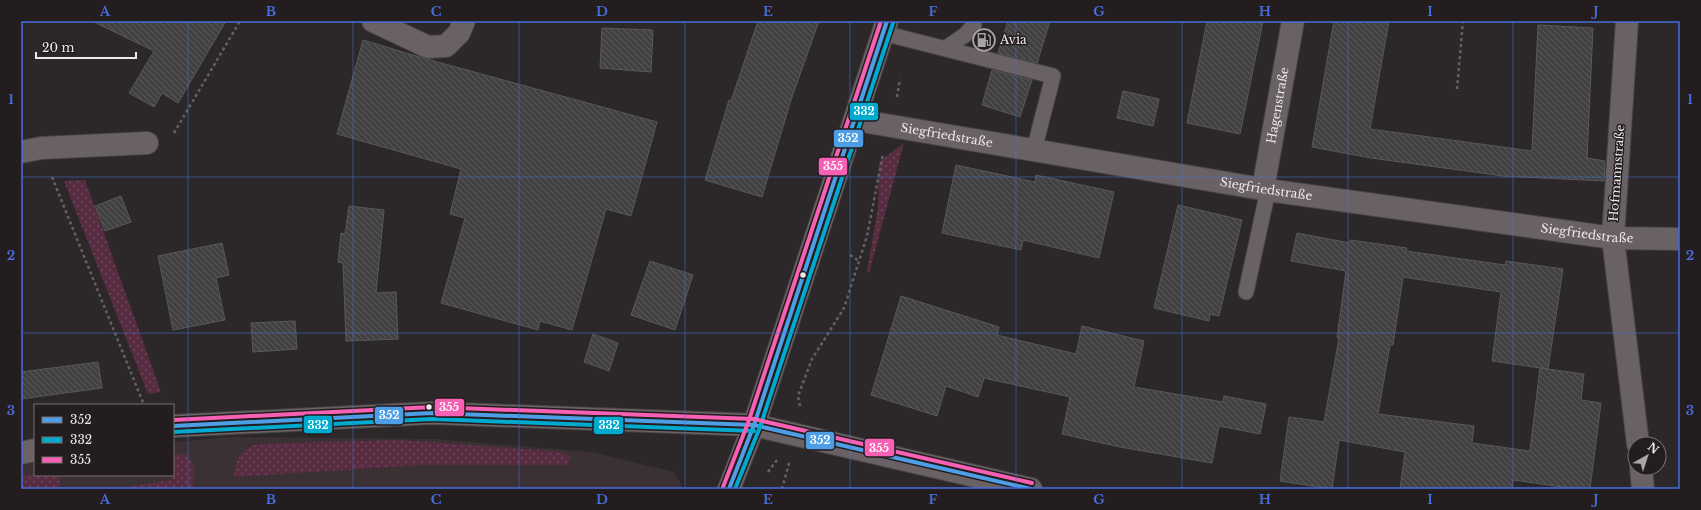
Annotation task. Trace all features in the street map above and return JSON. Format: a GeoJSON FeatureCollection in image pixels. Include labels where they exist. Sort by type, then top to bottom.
{"type":"FeatureCollection","features":[{"type":"Feature","properties":{"kind":"street"},"geometry":{"type":"LineString","coordinates":[[373,21],[428,47],[446,46],[461,27]]}},
{"type":"Feature","properties":{"kind":"street","name":"Hagenstraße"},"geometry":{"type":"LineString","coordinates":[[1266,189],[1293,21]]}},
{"type":"Feature","properties":{"kind":"street","name":"Hofmannstraße"},"geometry":{"type":"LineString","coordinates":[[1628,21],[1613,238],[1637,436]]}},
{"type":"Feature","properties":{"kind":"street"},"geometry":{"type":"LineString","coordinates":[[729,489],[754,424],[856,120],[885,27]]}},
{"type":"Feature","properties":{"kind":"street","name":"Siegfriedstraße"},"geometry":{"type":"LineString","coordinates":[[856,120],[1266,189],[1613,238],[1680,239]]}},
{"type":"Feature","properties":{"kind":"street"},"geometry":{"type":"LineString","coordinates":[[31,150],[147,143]]}},
{"type":"Feature","properties":{"kind":"street"},"geometry":{"type":"LineString","coordinates":[[174,426],[432,413],[754,424],[1031,489]]}},
{"type":"Feature","properties":{"kind":"street"},"geometry":{"type":"LineString","coordinates":[[21,453],[34,450]]}},
{"type":"Feature","properties":{"kind":"street"},"geometry":{"type":"LineString","coordinates":[[1642,476],[1643,489]]}},
{"type":"Feature","properties":{"kind":"lane"},"geometry":{"type":"LineString","coordinates":[[946,48],[965,35],[974,25]]}},
{"type":"Feature","properties":{"kind":"lane"},"geometry":{"type":"LineString","coordinates":[[885,27],[906,38],[1053,76],[1034,150]]}},
{"type":"Feature","properties":{"kind":"lane"},"geometry":{"type":"LineString","coordinates":[[1246,292],[1266,189]]}},
{"type":"Feature","properties":{"kind":"path"},"geometry":{"type":"LineString","coordinates":[[147,143],[170,140],[240,21]]}},
{"type":"Feature","properties":{"kind":"path"},"geometry":{"type":"LineString","coordinates":[[1456,89],[1463,21]]}},
{"type":"Feature","properties":{"kind":"path"},"geometry":{"type":"LineString","coordinates":[[782,489],[791,455],[812,453],[822,427],[814,424],[801,412],[798,396],[812,359],[844,308],[867,236],[889,126],[898,90],[906,38]]}},
{"type":"Feature","properties":{"kind":"path"},"geometry":{"type":"LineString","coordinates":[[31,150],[144,404]]}},
{"type":"Feature","properties":{"kind":"path"},"geometry":{"type":"LineString","coordinates":[[850,255],[859,261]]}},
{"type":"Feature","properties":{"kind":"path"},"geometry":{"type":"LineString","coordinates":[[768,472],[779,458]]}},
{"type":"Feature","properties":{"kind":"shaded area"},"geometry":{"type":"Polygon","coordinates":[[[904,143],[869,273],[867,272],[878,207],[879,162],[904,143]]]}},
{"type":"Feature","properties":{"kind":"shaded area"},"geometry":{"type":"Polygon","coordinates":[[[85,180],[161,392],[148,394],[64,181],[85,180]]]}},
{"type":"Feature","properties":{"kind":"shaded area"},"geometry":{"type":"Polygon","coordinates":[[[231,437],[435,439],[592,452],[674,472],[684,489],[21,489],[21,465],[34,462],[34,476],[174,476],[174,442],[231,437]]]}},
{"type":"Feature","properties":{"kind":"shaded area"},"geometry":{"type":"Polygon","coordinates":[[[400,440],[563,452],[570,457],[567,465],[420,465],[234,477],[239,457],[242,453],[256,444],[400,440]]]}},
{"type":"Feature","properties":{"kind":"shaded area"},"geometry":{"type":"Polygon","coordinates":[[[186,454],[194,466],[193,489],[113,489],[172,480],[172,476],[174,476],[174,455],[186,454]]]}},
{"type":"Feature","properties":{"kind":"shaded area"},"geometry":{"type":"Polygon","coordinates":[[[34,474],[34,476],[59,476],[61,489],[21,489],[21,476],[34,474]]]}},
{"type":"Feature","properties":{"kind":"building"},"geometry":{"type":"Polygon","coordinates":[[[92,21],[226,21],[178,103],[162,93],[154,107],[129,93],[154,51],[92,21]]]}},
{"type":"Feature","properties":{"kind":"building"},"geometry":{"type":"Polygon","coordinates":[[[758,21],[819,21],[791,100],[762,197],[705,180],[729,100],[731,101],[758,21]]]}},
{"type":"Feature","properties":{"kind":"building"},"geometry":{"type":"Polygon","coordinates":[[[1008,21],[1050,21],[1037,63],[998,53],[1008,21]]]}},
{"type":"Feature","properties":{"kind":"building"},"geometry":{"type":"Polygon","coordinates":[[[1207,21],[1263,21],[1240,134],[1187,123],[1207,21]]]}},
{"type":"Feature","properties":{"kind":"building"},"geometry":{"type":"Polygon","coordinates":[[[1334,21],[1389,21],[1370,129],[1532,151],[1538,25],[1593,28],[1587,158],[1605,161],[1604,181],[1503,176],[1371,158],[1312,147],[1334,21]]]}},
{"type":"Feature","properties":{"kind":"building"},"geometry":{"type":"Polygon","coordinates":[[[602,28],[653,30],[651,72],[600,68],[602,28]]]}},
{"type":"Feature","properties":{"kind":"building"},"geometry":{"type":"Polygon","coordinates":[[[363,40],[423,58],[657,122],[631,216],[606,209],[572,330],[540,321],[538,330],[441,303],[465,218],[450,214],[461,169],[337,134],[363,40]]]}},
{"type":"Feature","properties":{"kind":"building"},"geometry":{"type":"Polygon","coordinates":[[[992,70],[1032,80],[1020,117],[982,105],[992,70]]]}},
{"type":"Feature","properties":{"kind":"building"},"geometry":{"type":"Polygon","coordinates":[[[1123,91],[1159,99],[1153,126],[1117,118],[1123,91]]]}},
{"type":"Feature","properties":{"kind":"building"},"geometry":{"type":"Polygon","coordinates":[[[956,165],[1035,182],[1036,175],[1114,192],[1099,258],[1023,240],[1021,250],[942,233],[956,165]]]}},
{"type":"Feature","properties":{"kind":"building"},"geometry":{"type":"Polygon","coordinates":[[[121,196],[131,222],[105,231],[95,206],[121,196]]]}},
{"type":"Feature","properties":{"kind":"building"},"geometry":{"type":"Polygon","coordinates":[[[1178,205],[1242,220],[1219,316],[1210,314],[1209,321],[1154,308],[1178,205]]]}},
{"type":"Feature","properties":{"kind":"building"},"geometry":{"type":"Polygon","coordinates":[[[349,206],[384,210],[376,293],[396,292],[398,339],[346,341],[343,263],[338,262],[341,233],[345,234],[349,206]]]}},
{"type":"Feature","properties":{"kind":"building"},"geometry":{"type":"Polygon","coordinates":[[[1297,233],[1350,243],[1350,240],[1407,248],[1406,251],[1505,265],[1506,261],[1563,269],[1548,369],[1492,361],[1501,292],[1403,277],[1393,345],[1390,345],[1378,414],[1474,426],[1472,443],[1530,451],[1540,368],[1584,374],[1581,400],[1601,403],[1590,489],[1576,489],[1513,480],[1512,489],[1400,489],[1405,452],[1339,440],[1332,489],[1280,481],[1289,417],[1324,422],[1339,338],[1337,338],[1346,271],[1291,261],[1297,233]]]}},
{"type":"Feature","properties":{"kind":"building"},"geometry":{"type":"Polygon","coordinates":[[[222,243],[229,275],[216,278],[225,320],[173,330],[158,256],[222,243]]]}},
{"type":"Feature","properties":{"kind":"building"},"geometry":{"type":"Polygon","coordinates":[[[650,261],[693,275],[675,330],[631,315],[650,261]]]}},
{"type":"Feature","properties":{"kind":"building"},"geometry":{"type":"Polygon","coordinates":[[[901,296],[999,327],[997,335],[1076,354],[1082,326],[1144,341],[1134,387],[1223,402],[1224,396],[1266,404],[1260,434],[1219,426],[1212,463],[1120,447],[1062,434],[1070,397],[984,378],[978,397],[946,386],[937,416],[871,395],[901,296]]]}},
{"type":"Feature","properties":{"kind":"building"},"geometry":{"type":"Polygon","coordinates":[[[295,321],[297,349],[253,352],[251,323],[295,321]]]}},
{"type":"Feature","properties":{"kind":"building"},"geometry":{"type":"Polygon","coordinates":[[[593,334],[618,343],[609,371],[584,362],[593,334]]]}},
{"type":"Feature","properties":{"kind":"building"},"geometry":{"type":"Polygon","coordinates":[[[98,362],[102,388],[21,399],[21,372],[98,362]]]}},
{"type":"Feature","properties":{"kind":"transit line","name":"355"},"geometry":{"type":"LineString","coordinates":[[723,487],[748,423],[881,21]]}},
{"type":"Feature","properties":{"kind":"transit line","name":"352"},"geometry":{"type":"LineString","coordinates":[[729,489],[754,425],[887,21]]}},
{"type":"Feature","properties":{"kind":"transit line","name":"332"},"geometry":{"type":"LineString","coordinates":[[735,489],[760,427],[893,23]]}},
{"type":"Feature","properties":{"kind":"transit line","name":"355"},"geometry":{"type":"LineString","coordinates":[[174,420],[432,407],[754,419],[1032,483]]}},
{"type":"Feature","properties":{"kind":"transit line","name":"352"},"geometry":{"type":"LineString","coordinates":[[174,426],[432,413],[754,425],[1031,489]]}},
{"type":"Feature","properties":{"kind":"transit line","name":"332"},"geometry":{"type":"LineString","coordinates":[[174,432],[432,419],[754,431]]}},
{"type":"Feature","properties":{"kind":"place","name":"Avia"},"geometry":{"type":"Point","coordinates":[984,40]}}]}
